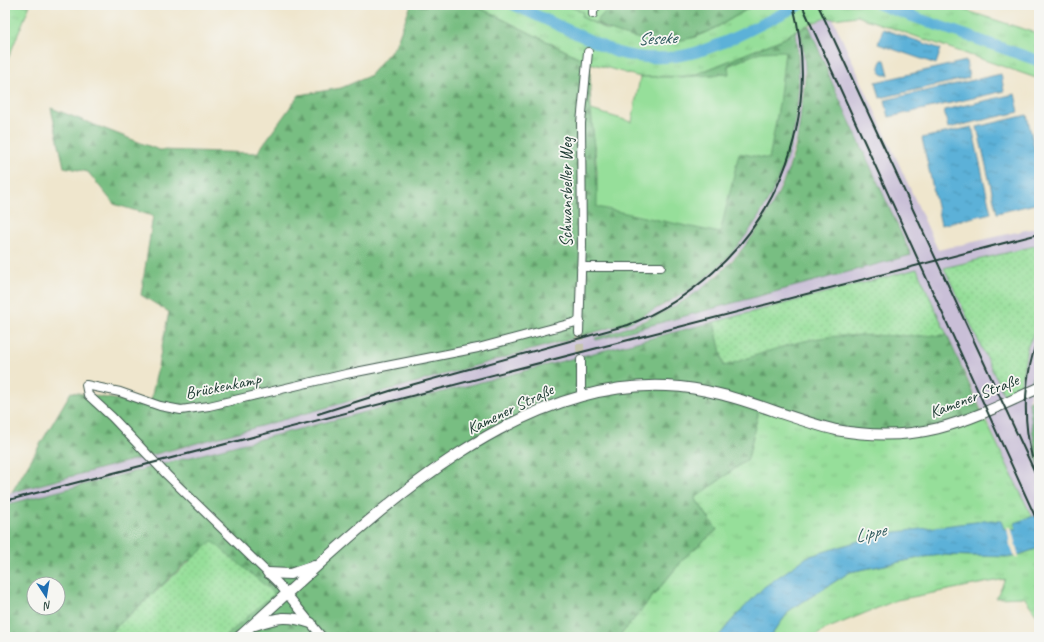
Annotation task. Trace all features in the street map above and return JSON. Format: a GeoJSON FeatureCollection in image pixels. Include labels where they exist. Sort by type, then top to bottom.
{"type":"FeatureCollection","features":[{"type":"Feature","properties":{"kind":"main road","name":"Kamener Straße"},"geometry":{"type":"LineString","coordinates":[[239,637],[321,563],[408,490],[467,449],[526,416],[555,403],[581,395],[640,386],[684,387],[719,394],[836,430],[861,434],[896,435],[937,430],[955,425],[1039,388]]}},
{"type":"Feature","properties":{"kind":"main road"},"geometry":{"type":"LineString","coordinates":[[268,573],[290,574],[321,563]]}},
{"type":"Feature","properties":{"kind":"main road"},"geometry":{"type":"LineString","coordinates":[[250,628],[273,619],[286,617],[311,622]]}},
{"type":"Feature","properties":{"kind":"street"},"geometry":{"type":"LineString","coordinates":[[593,14],[593,11],[597,5]]}},
{"type":"Feature","properties":{"kind":"street","name":"Schwansbeller Weg"},"geometry":{"type":"LineString","coordinates":[[579,332],[581,267],[581,123],[588,52]]}},
{"type":"Feature","properties":{"kind":"street"},"geometry":{"type":"LineString","coordinates":[[581,267],[661,267]]}},
{"type":"Feature","properties":{"kind":"street","name":"Brückenkamp"},"geometry":{"type":"LineString","coordinates":[[322,637],[311,622],[268,573],[167,475],[112,417],[88,395],[86,385],[120,392],[160,406],[181,410],[209,406],[346,374],[478,348],[580,321]]}},
{"type":"Feature","properties":{"kind":"street"},"geometry":{"type":"LineString","coordinates":[[581,360],[581,395]]}},
{"type":"Feature","properties":{"kind":"shaded area"},"geometry":{"type":"Polygon","coordinates":[[[827,17],[833,19],[938,250],[1039,227],[1039,245],[944,268],[968,317],[1020,389],[1027,348],[1039,321],[1039,352],[1033,372],[1029,401],[1036,458],[1039,466],[1039,533],[917,270],[5,505],[5,494],[177,449],[587,335],[627,323],[663,306],[693,286],[721,264],[743,239],[765,204],[781,171],[795,124],[799,85],[799,60],[796,30],[800,29],[805,66],[799,129],[787,172],[771,207],[746,244],[727,265],[700,290],[668,310],[620,330],[596,338],[596,340],[911,254],[833,85],[809,26],[827,17]]]}},
{"type":"Feature","properties":{"kind":"green space"},"geometry":{"type":"Polygon","coordinates":[[[10,5],[30,5],[5,66],[5,16],[10,5]]]}},
{"type":"Feature","properties":{"kind":"green space"},"geometry":{"type":"Polygon","coordinates":[[[411,5],[474,5],[590,63],[598,207],[720,233],[739,153],[769,159],[779,104],[785,52],[760,52],[728,65],[729,74],[682,77],[692,76],[785,38],[796,30],[798,53],[798,101],[795,124],[785,162],[768,200],[747,234],[734,250],[711,273],[677,297],[627,323],[250,429],[12,492],[71,392],[150,405],[169,312],[141,295],[153,216],[114,204],[88,172],[64,167],[51,108],[159,150],[257,153],[299,95],[341,88],[369,76],[395,46],[411,5]]]}},
{"type":"Feature","properties":{"kind":"green space"},"geometry":{"type":"Polygon","coordinates":[[[474,5],[567,5],[583,12],[582,17],[607,30],[693,38],[719,26],[754,5],[949,5],[1039,34],[1039,79],[857,16],[833,19],[827,17],[796,30],[785,38],[692,76],[640,77],[590,63],[474,5]]]}},
{"type":"Feature","properties":{"kind":"green space"},"geometry":{"type":"Polygon","coordinates":[[[567,5],[611,5],[595,23],[582,17],[583,12],[567,5]]]}},
{"type":"Feature","properties":{"kind":"green space"},"geometry":{"type":"Polygon","coordinates":[[[611,5],[754,5],[709,31],[694,37],[682,40],[656,41],[630,37],[595,23],[611,5]]]}},
{"type":"Feature","properties":{"kind":"green space"},"geometry":{"type":"Polygon","coordinates":[[[809,26],[833,85],[911,255],[596,340],[595,338],[636,324],[676,306],[700,290],[731,262],[759,227],[780,189],[789,169],[795,149],[805,76],[805,60],[800,29],[809,26]]]}},
{"type":"Feature","properties":{"kind":"green space"},"geometry":{"type":"Polygon","coordinates":[[[785,51],[779,104],[769,159],[739,153],[720,233],[597,207],[597,171],[591,110],[632,122],[640,77],[682,77],[729,74],[728,66],[760,52],[785,51]]]}},
{"type":"Feature","properties":{"kind":"green space"},"geometry":{"type":"Polygon","coordinates":[[[1039,245],[1039,321],[1027,348],[1020,389],[1004,395],[944,268],[1039,245]]]}},
{"type":"Feature","properties":{"kind":"green space"},"geometry":{"type":"Polygon","coordinates":[[[917,269],[947,335],[852,335],[824,337],[781,347],[724,366],[714,322],[917,269]]]}},
{"type":"Feature","properties":{"kind":"green space"},"geometry":{"type":"Polygon","coordinates":[[[714,322],[724,366],[781,347],[824,337],[852,335],[947,335],[982,413],[919,429],[870,432],[830,425],[760,404],[748,459],[695,498],[717,530],[686,556],[619,637],[225,637],[275,594],[189,560],[105,637],[5,637],[5,505],[714,322]]]}},
{"type":"Feature","properties":{"kind":"green space"},"geometry":{"type":"Polygon","coordinates":[[[1039,352],[1039,381],[1031,385],[1039,352]]]}},
{"type":"Feature","properties":{"kind":"green space"},"geometry":{"type":"Polygon","coordinates":[[[1039,397],[1039,466],[1036,458],[1029,401],[1039,397]]]}},
{"type":"Feature","properties":{"kind":"green space"},"geometry":{"type":"Polygon","coordinates":[[[760,404],[982,413],[1032,517],[1016,523],[1016,529],[881,534],[733,619],[718,637],[619,637],[686,556],[717,530],[695,498],[748,459],[760,404]]]}},
{"type":"Feature","properties":{"kind":"green space"},"geometry":{"type":"Polygon","coordinates":[[[212,541],[275,594],[225,637],[105,637],[212,541]]]}},
{"type":"Feature","properties":{"kind":"green space"},"geometry":{"type":"Polygon","coordinates":[[[1039,548],[1039,618],[1024,597],[996,598],[1005,579],[897,600],[826,629],[814,637],[770,637],[790,610],[850,572],[924,557],[941,555],[1012,557],[1039,548]]]}},
{"type":"Feature","properties":{"kind":"water"},"geometry":{"type":"Polygon","coordinates":[[[883,29],[941,49],[936,64],[878,44],[883,29]]]}},
{"type":"Feature","properties":{"kind":"water"},"geometry":{"type":"Polygon","coordinates":[[[882,60],[885,60],[889,75],[883,75],[879,70],[882,60]]]}},
{"type":"Feature","properties":{"kind":"water"},"geometry":{"type":"Polygon","coordinates":[[[966,61],[969,78],[880,98],[876,82],[966,61]]]}},
{"type":"Feature","properties":{"kind":"water"},"geometry":{"type":"Polygon","coordinates":[[[1001,74],[1004,91],[889,117],[885,100],[1001,74]]]}},
{"type":"Feature","properties":{"kind":"water"},"geometry":{"type":"Polygon","coordinates":[[[1015,94],[1019,112],[948,128],[944,110],[1015,94]]]}},
{"type":"Feature","properties":{"kind":"water"},"geometry":{"type":"Polygon","coordinates":[[[1027,115],[1039,169],[1039,203],[997,213],[977,127],[1027,115]]]}},
{"type":"Feature","properties":{"kind":"water"},"geometry":{"type":"Polygon","coordinates":[[[972,127],[991,213],[941,225],[922,138],[972,127]]]}},
{"type":"Feature","properties":{"kind":"water"},"geometry":{"type":"Polygon","coordinates":[[[1039,514],[1039,548],[1012,557],[942,555],[924,557],[850,572],[790,610],[770,637],[718,637],[764,587],[807,557],[881,534],[991,520],[1001,521],[1004,529],[1016,529],[1015,523],[1039,514]]]}},
{"type":"Feature","properties":{"kind":"pier"},"geometry":{"type":"Polygon","coordinates":[[[1007,527],[1011,527],[1019,557],[1015,558],[1010,545],[1007,527]]]}},
{"type":"Feature","properties":{"kind":"waterway","name":"Seseke"},"geometry":{"type":"LineString","coordinates":[[514,5],[616,52],[642,57],[666,58],[689,54],[711,47],[733,38],[800,5]]}},
{"type":"Feature","properties":{"kind":"waterway","name":"Seseke"},"geometry":{"type":"LineString","coordinates":[[880,5],[1039,61]]}},
{"type":"Feature","properties":{"kind":"tunnel"},"geometry":{"type":"LineString","coordinates":[[579,332],[581,360]]}},
{"type":"Feature","properties":{"kind":"railway"},"geometry":{"type":"LineString","coordinates":[[318,414],[393,390],[628,325],[674,302],[713,272],[746,237],[772,196],[790,152],[800,105],[801,56],[793,5]]}},
{"type":"Feature","properties":{"kind":"railway"},"geometry":{"type":"LineString","coordinates":[[802,5],[1039,525]]}},
{"type":"Feature","properties":{"kind":"railway"},"geometry":{"type":"LineString","coordinates":[[818,5],[1039,481]]}},
{"type":"Feature","properties":{"kind":"railway"},"geometry":{"type":"LineString","coordinates":[[5,501],[1039,234]]}},
{"type":"Feature","properties":{"kind":"railway"},"geometry":{"type":"LineString","coordinates":[[1032,457],[1027,427],[1026,396],[1030,365],[1039,335]]}},
{"type":"Feature","properties":{"kind":"water label","name":"Lippe"},"geometry":{"type":"Point","coordinates":[870,533]}}]}
